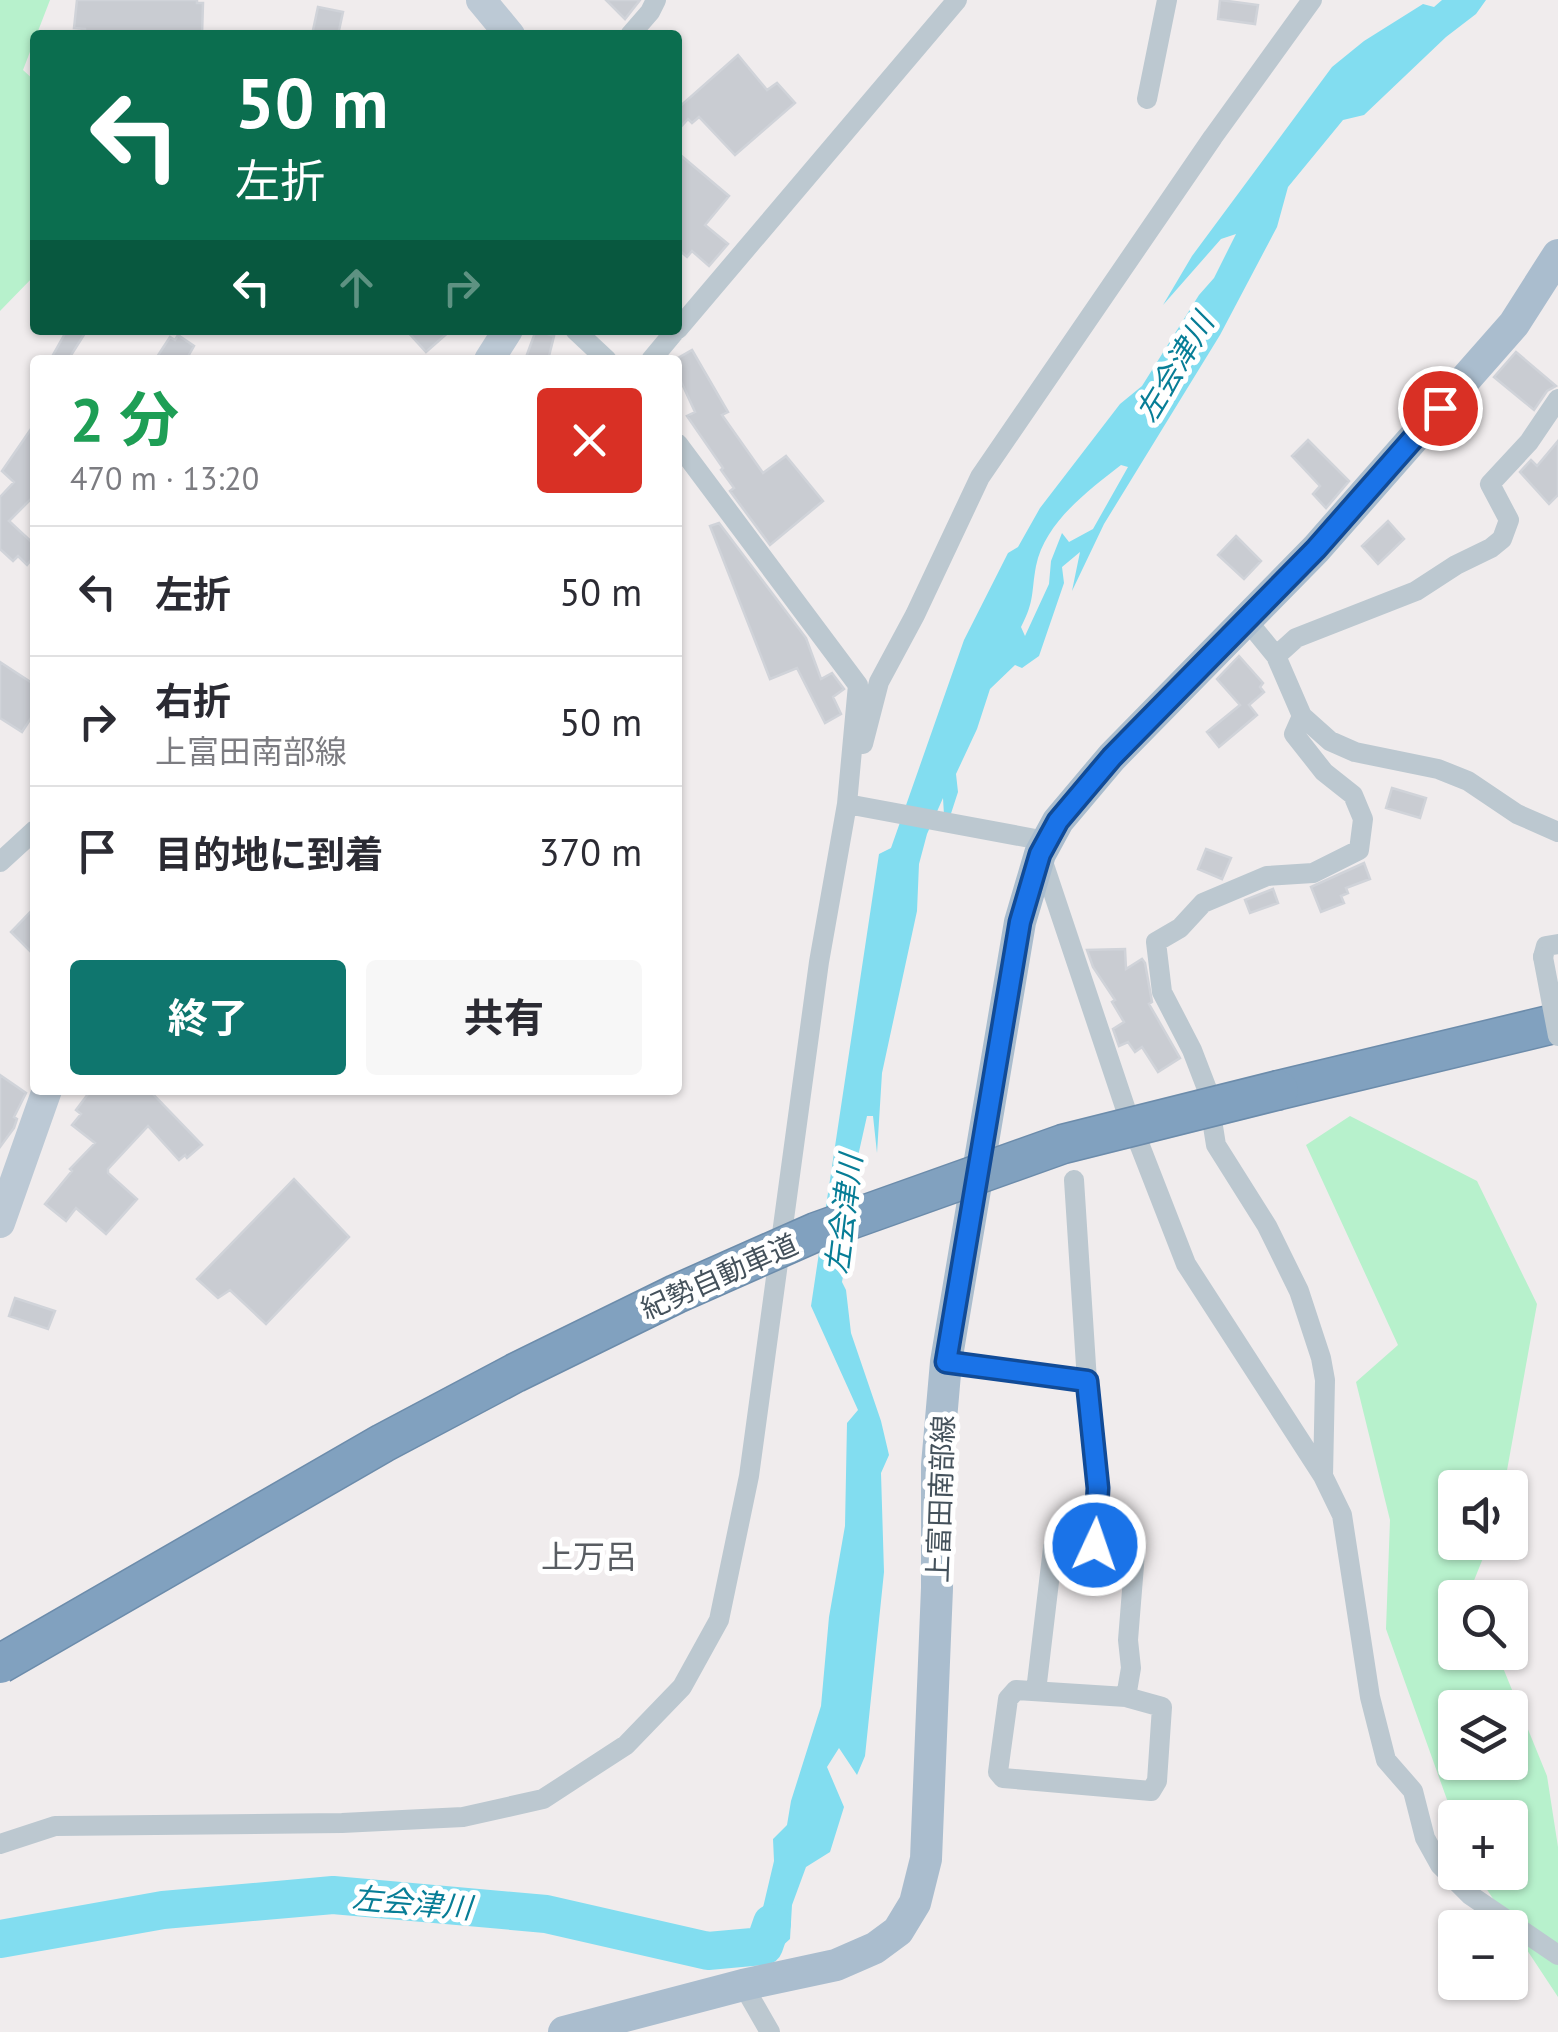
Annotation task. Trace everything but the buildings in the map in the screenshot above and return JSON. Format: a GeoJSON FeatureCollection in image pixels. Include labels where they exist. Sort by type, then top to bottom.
{"type":"FeatureCollection","features":[{"type":"Feature","properties":{"kind":"highway","name":"紀勢自動車道"},"geometry":{"type":"LineString","coordinates":[[0,1664],[383,1443],[514,1373],[676,1294],[816,1232],[1063,1144],[1558,1022]]}},
{"type":"Feature","properties":{"kind":"main road"},"geometry":{"type":"LineString","coordinates":[[481,0],[506,30]]}},
{"type":"Feature","properties":{"kind":"main road","name":"上富田南部線"},"geometry":{"type":"LineString","coordinates":[[564,2032],[743,1984],[836,1965],[875,1948],[898,1931],[915,1903],[926,1859],[937,1588],[937,1465],[946,1362],[1035,843],[1112,757],[1316,549],[1514,324],[1558,255]]}},
{"type":"Feature","properties":{"kind":"main road"},"geometry":{"type":"LineString","coordinates":[[0,1223],[45,1095]]}},
{"type":"Feature","properties":{"kind":"street"},"geometry":{"type":"LineString","coordinates":[[634,30],[656,0]]}},
{"type":"Feature","properties":{"kind":"street"},"geometry":{"type":"LineString","coordinates":[[682,323],[957,0]]}},
{"type":"Feature","properties":{"kind":"street"},"geometry":{"type":"LineString","coordinates":[[1147,99],[1167,0]]}},
{"type":"Feature","properties":{"kind":"street"},"geometry":{"type":"LineString","coordinates":[[0,1844],[55,1826],[446,1818],[543,1799],[626,1745],[682,1687],[719,1620],[748,1476],[819,962],[856,806],[879,682],[980,477],[1312,0]]}},
{"type":"Feature","properties":{"kind":"street"},"geometry":{"type":"LineString","coordinates":[[580,335],[601,355]]}},
{"type":"Feature","properties":{"kind":"street"},"geometry":{"type":"LineString","coordinates":[[655,355],[672,335]]}},
{"type":"Feature","properties":{"kind":"street"},"geometry":{"type":"LineString","coordinates":[[1276,656],[1296,638],[1416,591],[1502,539],[1509,520],[1490,484],[1528,442],[1558,399]]}},
{"type":"Feature","properties":{"kind":"street"},"geometry":{"type":"LineString","coordinates":[[682,449],[858,685],[856,806]]}},
{"type":"Feature","properties":{"kind":"street"},"geometry":{"type":"LineString","coordinates":[[1245,618],[1276,656],[1302,716],[1330,742],[1355,752],[1438,769],[1468,781],[1517,814],[1558,832]]}},
{"type":"Feature","properties":{"kind":"street"},"geometry":{"type":"LineString","coordinates":[[1302,716],[1294,734],[1324,772],[1353,794],[1363,818],[1359,850],[1313,874],[1267,876],[1203,903],[1180,928],[1156,942],[1162,992],[1208,1089],[1216,1145],[1268,1226],[1299,1290],[1321,1358],[1323,1476]]}},
{"type":"Feature","properties":{"kind":"street"},"geometry":{"type":"LineString","coordinates":[[856,806],[1035,843],[1126,1110],[1186,1264],[1323,1476],[1342,1514],[1370,1698],[1386,1760],[1412,1791],[1425,1838],[1440,1865],[1470,1895],[1558,1956]]}},
{"type":"Feature","properties":{"kind":"street"},"geometry":{"type":"LineString","coordinates":[[0,862],[30,835]]}},
{"type":"Feature","properties":{"kind":"street"},"geometry":{"type":"LineString","coordinates":[[1551,951],[1558,1036]]}},
{"type":"Feature","properties":{"kind":"street"},"geometry":{"type":"LineString","coordinates":[[1074,1180],[1098,1488],[1095,1545]]}},
{"type":"Feature","properties":{"kind":"street"},"geometry":{"type":"LineString","coordinates":[[946,1362],[1087,1381]]}},
{"type":"Feature","properties":{"kind":"street"},"geometry":{"type":"LineString","coordinates":[[1036,1691],[1053,1548],[1060,1543],[1095,1545],[1132,1548],[1135,1553],[1128,1640],[1131,1668],[1126,1698]]}},
{"type":"Feature","properties":{"kind":"street"},"geometry":{"type":"LineString","coordinates":[[1016,1690],[1126,1698],[1162,1706],[1157,1782],[1151,1790],[1004,1778],[998,1772],[1008,1698],[1016,1690]]}},
{"type":"Feature","properties":{"kind":"street"},"geometry":{"type":"LineString","coordinates":[[743,1984],[770,2032]]}},
{"type":"Feature","properties":{"kind":"green space"},"geometry":{"type":"Polygon","coordinates":[[[0,0],[50,0],[38,30],[30,30],[30,52],[23,70],[30,76],[30,280],[0,311],[0,0]]]}},
{"type":"Feature","properties":{"kind":"green space"},"geometry":{"type":"Polygon","coordinates":[[[1350,1116],[1477,1181],[1537,1304],[1507,1470],[1438,1470],[1438,1560],[1482,1560],[1474,1580],[1438,1580],[1438,1670],[1504,1670],[1512,1690],[1438,1690],[1438,1774],[1386,1629],[1390,1520],[1356,1382],[1398,1345],[1306,1145],[1350,1116]]]}},
{"type":"Feature","properties":{"kind":"green space"},"geometry":{"type":"Polygon","coordinates":[[[1528,1729],[1547,1776],[1558,1847],[1558,1997],[1528,1952],[1528,1910],[1500,1910],[1487,1890],[1528,1890],[1528,1800],[1447,1800],[1440,1780],[1528,1780],[1528,1729]]]}},
{"type":"Feature","properties":{"kind":"water"},"geometry":{"type":"Polygon","coordinates":[[[1442,0],[1486,0],[1476,14],[1446,37],[1364,115],[1343,120],[1288,187],[1277,227],[1220,335],[1104,524],[1072,591],[1080,552],[1062,567],[1064,583],[1039,656],[1022,668],[1015,665],[990,689],[956,774],[958,792],[945,832],[943,798],[927,834],[919,864],[917,911],[882,1073],[877,1153],[873,1116],[867,1116],[854,1174],[856,1205],[842,1282],[851,1333],[889,1455],[881,1473],[884,1572],[865,1756],[857,1775],[839,1748],[827,1767],[844,1807],[830,1852],[806,1867],[792,1905],[790,1939],[770,1957],[719,1944],[757,1933],[774,1861],[773,1839],[787,1825],[821,1706],[829,1617],[845,1526],[847,1423],[858,1410],[811,1306],[879,854],[891,848],[964,640],[1008,553],[1018,547],[1040,508],[1120,404],[1142,386],[1199,295],[1214,278],[1236,234],[1221,239],[1163,305],[1192,256],[1332,67],[1364,41],[1423,4],[1434,7],[1442,0]],[[1121,465],[1082,497],[1048,535],[1021,627],[1025,636],[1049,584],[1051,561],[1062,533],[1069,542],[1093,529],[1128,467],[1121,465]]]}},
{"type":"Feature","properties":{"kind":"waterway","name":"左会津川"},"geometry":{"type":"LineString","coordinates":[[0,1939],[163,1910],[333,1895],[546,1914],[708,1951],[764,1946],[772,1923]]}},
{"type":"Feature","properties":{"kind":"district","name":"上万呂"},"geometry":{"type":"Point","coordinates":[589,1556]}},
{"type":"Feature","properties":{"kind":"route"},"geometry":{"type":"LineString","coordinates":[[1095,1545],[1098,1488],[1087,1381],[946,1362],[1020,922],[1040,854],[1058,821],[1112,757],[1316,549],[1440,408]]}}]}
